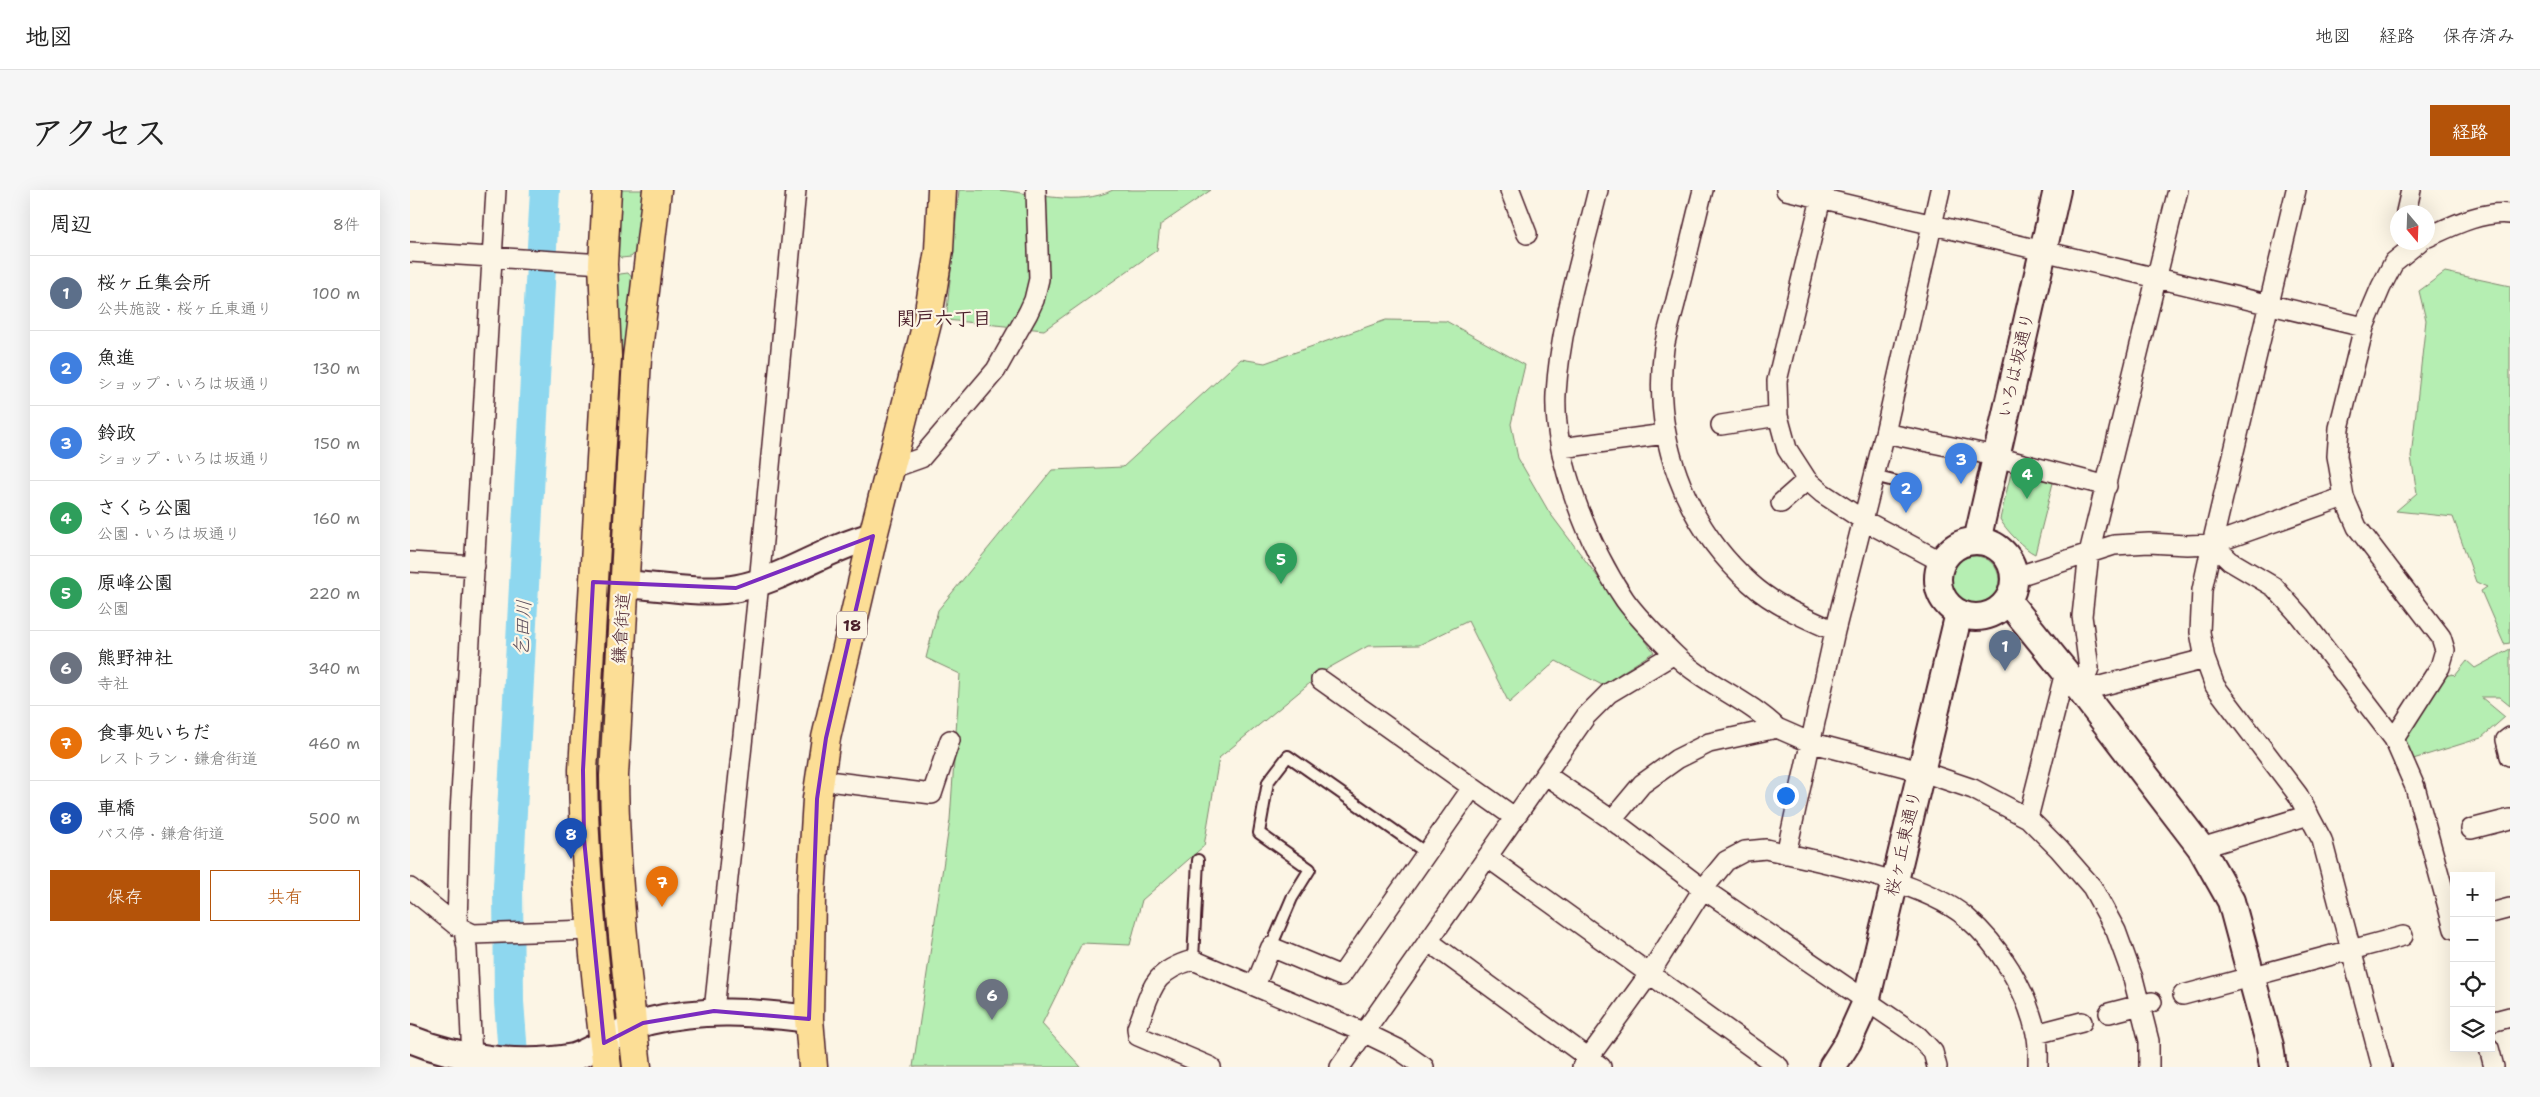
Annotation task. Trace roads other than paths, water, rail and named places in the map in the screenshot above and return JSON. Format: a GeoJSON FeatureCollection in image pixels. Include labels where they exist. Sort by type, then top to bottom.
{"type":"FeatureCollection","features":[{"type":"Feature","properties":{"kind":"main road","name":"鎌倉街道"},"geometry":{"type":"LineString","coordinates":[[605,1055],[590,930],[584,839],[583,770],[607,356],[592,263],[607,190]]}},
{"type":"Feature","properties":{"kind":"main road","name":"鎌倉街道"},"geometry":{"type":"LineString","coordinates":[[637,1067],[620,926],[615,840],[616,714],[637,358],[657,190]]}},
{"type":"Feature","properties":{"kind":"main road","name":"18"},"geometry":{"type":"LineString","coordinates":[[813,1067],[809,1019],[811,896],[820,780],[826,738],[873,536],[927,323],[940,250],[942,190]]}},
{"type":"Feature","properties":{"kind":"main road"},"geometry":{"type":"LineString","coordinates":[[592,263],[648,266]]}},
{"type":"Feature","properties":{"kind":"main road"},"geometry":{"type":"LineString","coordinates":[[593,582],[624,584]]}},
{"type":"Feature","properties":{"kind":"street"},"geometry":{"type":"LineString","coordinates":[[465,1060],[467,948],[460,813],[475,566],[499,258],[496,190]]}},
{"type":"Feature","properties":{"kind":"street"},"geometry":{"type":"LineString","coordinates":[[714,1012],[759,582],[796,190]]}},
{"type":"Feature","properties":{"kind":"street"},"geometry":{"type":"LineString","coordinates":[[890,469],[921,458],[996,370],[1028,313],[1034,300],[1038,279],[1036,190]]}},
{"type":"Feature","properties":{"kind":"street"},"geometry":{"type":"LineString","coordinates":[[1510,190],[1527,234]]}},
{"type":"Feature","properties":{"kind":"street"},"geometry":{"type":"LineString","coordinates":[[1598,190],[1562,344],[1556,396],[1561,448],[1575,499],[1594,547],[1626,601],[1674,654],[1713,685],[1759,711],[1777,728],[1809,742],[1920,771],[1973,789],[2028,818],[2059,849],[2092,887],[2116,931],[2133,978],[2146,1004],[2149,1067]]}},
{"type":"Feature","properties":{"kind":"street"},"geometry":{"type":"LineString","coordinates":[[1703,190],[1664,347],[1662,394],[1665,434],[1678,482],[1711,541],[1750,583],[1788,610],[1835,631]]}},
{"type":"Feature","properties":{"kind":"street"},"geometry":{"type":"LineString","coordinates":[[1786,190],[1822,194],[1932,225],[2364,327]]}},
{"type":"Feature","properties":{"kind":"street"},"geometry":{"type":"LineString","coordinates":[[1786,854],[1809,742],[1885,433],[1940,190]]}},
{"type":"Feature","properties":{"kind":"street","name":"いろは坂通り"},"geometry":{"type":"LineString","coordinates":[[1977,541],[2057,190]]}},
{"type":"Feature","properties":{"kind":"street"},"geometry":{"type":"LineString","coordinates":[[2028,818],[2073,681],[2090,668],[2082,616],[2089,553],[2158,278],[2178,190]]}},
{"type":"Feature","properties":{"kind":"street"},"geometry":{"type":"LineString","coordinates":[[2296,190],[2202,590],[2200,632],[2205,659],[2215,686],[2298,796],[2322,840],[2382,1067]]}},
{"type":"Feature","properties":{"kind":"street"},"geometry":{"type":"LineString","coordinates":[[2408,205],[2411,190]]}},
{"type":"Feature","properties":{"kind":"street"},"geometry":{"type":"LineString","coordinates":[[1822,194],[1777,381],[1778,416],[1787,449],[1807,480],[1822,493],[1863,520],[1942,562]]}},
{"type":"Feature","properties":{"kind":"street"},"geometry":{"type":"LineString","coordinates":[[2435,234],[2464,220],[2499,212],[2510,214]]}},
{"type":"Feature","properties":{"kind":"street"},"geometry":{"type":"LineString","coordinates":[[2394,739],[2440,666],[2445,650],[2440,637],[2357,527],[2344,497],[2337,456],[2339,428],[2364,327],[2394,262],[2397,250]]}},
{"type":"Feature","properties":{"kind":"street"},"geometry":{"type":"LineString","coordinates":[[2394,262],[2409,250]]}},
{"type":"Feature","properties":{"kind":"street"},"geometry":{"type":"LineString","coordinates":[[410,252],[592,263]]}},
{"type":"Feature","properties":{"kind":"street"},"geometry":{"type":"LineString","coordinates":[[1721,425],[1778,416]]}},
{"type":"Feature","properties":{"kind":"street"},"geometry":{"type":"LineString","coordinates":[[1885,433],[1996,457],[2107,486]]}},
{"type":"Feature","properties":{"kind":"street"},"geometry":{"type":"LineString","coordinates":[[1561,448],[1665,434]]}},
{"type":"Feature","properties":{"kind":"street"},"geometry":{"type":"LineString","coordinates":[[1781,503],[1807,480]]}},
{"type":"Feature","properties":{"kind":"street"},"geometry":{"type":"LineString","coordinates":[[2273,1067],[2270,1046],[2232,901],[2200,848],[2073,681],[2011,589],[2007,556],[1990,544],[1977,541],[1957,546],[1942,562],[1939,573],[1939,585],[1942,596],[1949,606],[1959,613],[1969,616],[1986,616],[2000,609],[2011,589],[2089,553],[2114,545],[2140,543],[2212,544],[2344,497]]}},
{"type":"Feature","properties":{"kind":"street"},"geometry":{"type":"LineString","coordinates":[[624,584],[713,590],[736,588],[759,582],[846,543],[873,536]]}},
{"type":"Feature","properties":{"kind":"street"},"geometry":{"type":"LineString","coordinates":[[2212,544],[2230,561],[2274,587],[2300,616],[2394,739],[2439,838],[2452,917]]}},
{"type":"Feature","properties":{"kind":"street"},"geometry":{"type":"LineString","coordinates":[[410,562],[475,566]]}},
{"type":"Feature","properties":{"kind":"street","name":"桜ヶ丘東通り"},"geometry":{"type":"LineString","coordinates":[[1832,1067],[1848,1042],[1866,1002],[1959,613]]}},
{"type":"Feature","properties":{"kind":"street"},"geometry":{"type":"LineString","coordinates":[[1340,1067],[1586,716],[1609,693],[1674,654]]}},
{"type":"Feature","properties":{"kind":"street"},"geometry":{"type":"LineString","coordinates":[[2073,681],[2205,659]]}},
{"type":"Feature","properties":{"kind":"street"},"geometry":{"type":"LineString","coordinates":[[1321,680],[1514,817]]}},
{"type":"Feature","properties":{"kind":"street"},"geometry":{"type":"LineString","coordinates":[[1612,820],[1642,784],[1677,759],[1709,743],[1777,728]]}},
{"type":"Feature","properties":{"kind":"street"},"geometry":{"type":"LineString","coordinates":[[2510,737],[2506,740],[2510,756]]}},
{"type":"Feature","properties":{"kind":"street"},"geometry":{"type":"LineString","coordinates":[[820,780],[932,794],[950,740]]}},
{"type":"Feature","properties":{"kind":"street"},"geometry":{"type":"LineString","coordinates":[[1546,775],[1612,820],[1703,889],[1918,1036],[1933,1052],[1938,1067]]}},
{"type":"Feature","properties":{"kind":"street"},"geometry":{"type":"LineString","coordinates":[[1255,986],[1271,947],[1341,976],[1425,852],[1472,788]]}},
{"type":"Feature","properties":{"kind":"street"},"geometry":{"type":"LineString","coordinates":[[2200,848],[2309,815]]}},
{"type":"Feature","properties":{"kind":"street"},"geometry":{"type":"LineString","coordinates":[[2471,829],[2510,819]]}},
{"type":"Feature","properties":{"kind":"street"},"geometry":{"type":"LineString","coordinates":[[1428,941],[1590,1064],[1703,889],[1726,861],[1746,851],[1766,849],[1894,882],[1936,899],[1966,917],[1993,945],[2017,981],[2036,1034],[2038,1067]]}},
{"type":"Feature","properties":{"kind":"street"},"geometry":{"type":"LineString","coordinates":[[1488,857],[1780,1067]]}},
{"type":"Feature","properties":{"kind":"street"},"geometry":{"type":"LineString","coordinates":[[410,888],[465,930],[535,933],[590,930]]}},
{"type":"Feature","properties":{"kind":"street"},"geometry":{"type":"LineString","coordinates":[[2495,912],[2510,908]]}},
{"type":"Feature","properties":{"kind":"street"},"geometry":{"type":"LineString","coordinates":[[2183,995],[2403,936]]}},
{"type":"Feature","properties":{"kind":"street"},"geometry":{"type":"LineString","coordinates":[[1211,1067],[1138,1036],[1137,1028],[1154,984],[1164,972],[1193,960],[1363,1032],[1398,1049],[1424,1067]]}},
{"type":"Feature","properties":{"kind":"street"},"geometry":{"type":"LineString","coordinates":[[2109,1014],[2146,1004]]}},
{"type":"Feature","properties":{"kind":"street"},"geometry":{"type":"LineString","coordinates":[[410,1039],[465,1060],[516,1064],[605,1055],[632,1027],[653,1020],[714,1012],[760,1013],[809,1019]]}},
{"type":"Feature","properties":{"kind":"street"},"geometry":{"type":"LineString","coordinates":[[2495,1021],[2510,1017]]}},
{"type":"Feature","properties":{"kind":"street"},"geometry":{"type":"LineString","coordinates":[[2036,1034],[2082,1022]]}},
{"type":"Feature","properties":{"kind":"street"},"geometry":{"type":"LineString","coordinates":[[2490,1052],[2494,1067]]}},
{"type":"Feature","properties":{"kind":"lane"},"geometry":{"type":"LineString","coordinates":[[1874,476],[1913,486]]}},
{"type":"Feature","properties":{"kind":"lane"},"geometry":{"type":"LineString","coordinates":[[1271,947],[1292,898],[1310,869],[1259,833],[1268,782],[1288,756],[1425,852]]}},
{"type":"Feature","properties":{"kind":"lane"},"geometry":{"type":"LineString","coordinates":[[1193,960],[1198,860]]}},
{"type":"Feature","properties":{"kind":"waterway","name":"乞田川"},"geometry":{"type":"LineString","coordinates":[[514,1067],[509,1002],[508,887],[545,190]]}},
{"type":"Feature","properties":{"kind":"place","name":"鈴政"},"geometry":{"type":"Point","coordinates":[1961,484]}},
{"type":"Feature","properties":{"kind":"place","name":"さくら公園"},"geometry":{"type":"Point","coordinates":[2027,499]}},
{"type":"Feature","properties":{"kind":"place","name":"魚進"},"geometry":{"type":"Point","coordinates":[1906,513]}},
{"type":"Feature","properties":{"kind":"place","name":"原峰公園"},"geometry":{"type":"Point","coordinates":[1281,584]}},
{"type":"Feature","properties":{"kind":"place","name":"桜ヶ丘集会所"},"geometry":{"type":"Point","coordinates":[2005,671]}},
{"type":"Feature","properties":{"kind":"place","name":"車橋"},"geometry":{"type":"Point","coordinates":[571,859]}},
{"type":"Feature","properties":{"kind":"place","name":"食事処いちだ"},"geometry":{"type":"Point","coordinates":[662,907]}},
{"type":"Feature","properties":{"kind":"place","name":"熊野神社"},"geometry":{"type":"Point","coordinates":[992,1020]}},
{"type":"Feature","properties":{"kind":"district","name":"関戸六丁目"},"geometry":{"type":"Point","coordinates":[944,318]}}]}
